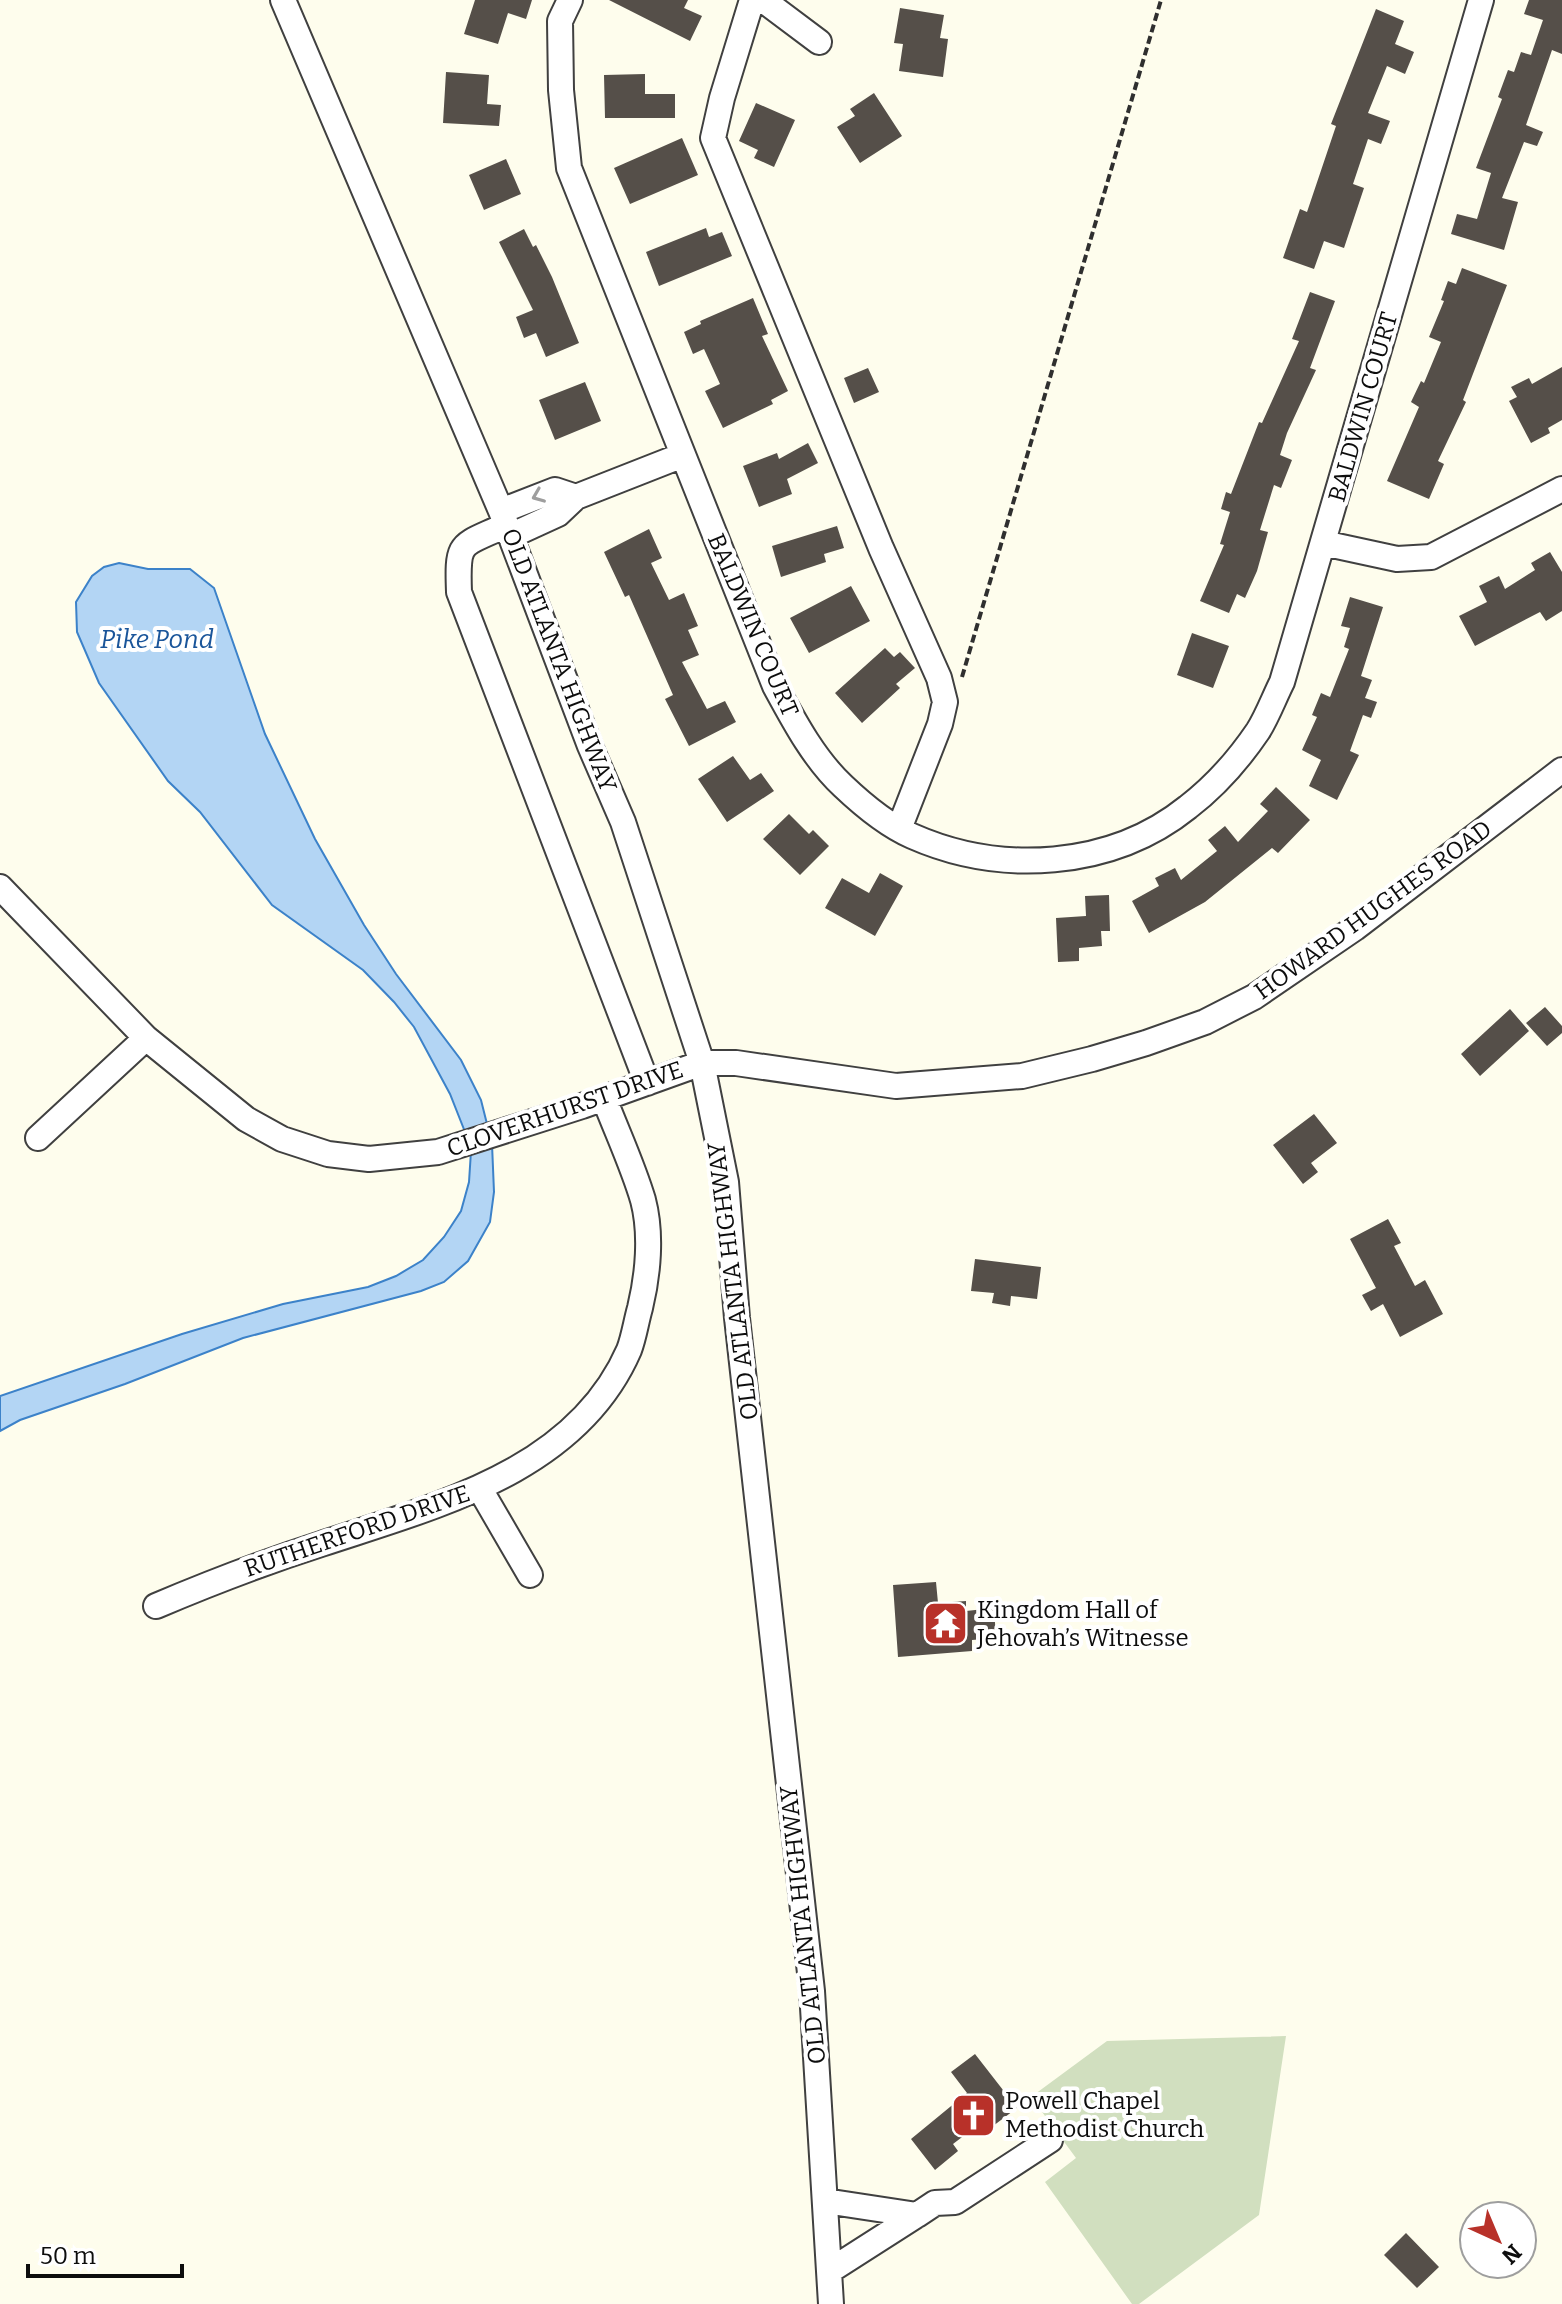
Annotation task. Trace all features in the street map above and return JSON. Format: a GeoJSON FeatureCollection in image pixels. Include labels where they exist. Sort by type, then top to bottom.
{"type":"FeatureCollection","features":[{"type":"Feature","properties":{"kind":"street","name":"OLD ATLANTA HIGHWAY"},"geometry":{"type":"LineString","coordinates":[[283,0],[505,524],[590,746],[623,822],[702,1063],[726,1182],[737,1318],[812,1991],[831,2304]]}},
{"type":"Feature","properties":{"kind":"street","name":"BALDWIN COURT"},"geometry":{"type":"LineString","coordinates":[[570,0],[560,21],[561,90],[569,168],[775,686],[802,736],[841,784],[899,829],[951,850],[992,860],[1047,860],[1091,854],[1141,837],[1187,808],[1225,773],[1258,731],[1282,682],[1481,0]]}},
{"type":"Feature","properties":{"kind":"street"},"geometry":{"type":"LineString","coordinates":[[752,0],[713,138],[881,548],[939,678],[945,702],[940,724],[899,829]]}},
{"type":"Feature","properties":{"kind":"street"},"geometry":{"type":"LineString","coordinates":[[763,0],[819,42]]}},
{"type":"Feature","properties":{"kind":"street"},"geometry":{"type":"LineString","coordinates":[[647,1083],[459,592],[458,558],[466,545],[505,524],[555,490],[576,497],[683,455]]}},
{"type":"Feature","properties":{"kind":"street"},"geometry":{"type":"LineString","coordinates":[[1323,543],[1397,559],[1431,557],[1562,489]]}},
{"type":"Feature","properties":{"kind":"street","name":"HOWARD HUGHES ROAD"},"geometry":{"type":"LineString","coordinates":[[702,1063],[736,1063],[896,1086],[1022,1076],[1146,1043],[1205,1022],[1254,997],[1355,928],[1562,770]]}},
{"type":"Feature","properties":{"kind":"street","name":"CLOVERHURST DRIVE"},"geometry":{"type":"LineString","coordinates":[[0,887],[146,1038],[246,1119],[282,1139],[328,1154],[369,1159],[438,1152],[702,1063]]}},
{"type":"Feature","properties":{"kind":"street"},"geometry":{"type":"LineString","coordinates":[[38,1138],[146,1038]]}},
{"type":"Feature","properties":{"kind":"street","name":"RUTHERFORD DRIVE"},"geometry":{"type":"LineString","coordinates":[[156,1606],[250,1567],[480,1489],[538,1456],[571,1429],[605,1391],[629,1348],[643,1297],[648,1249],[644,1202],[604,1098]]}},
{"type":"Feature","properties":{"kind":"street"},"geometry":{"type":"LineString","coordinates":[[480,1489],[530,1575]]}},
{"type":"Feature","properties":{"kind":"street"},"geometry":{"type":"LineString","coordinates":[[831,2270],[935,2203],[955,2202],[1050,2140]]}},
{"type":"Feature","properties":{"kind":"street"},"geometry":{"type":"LineString","coordinates":[[825,2201],[917,2215]]}},
{"type":"Feature","properties":{"kind":"path"},"geometry":{"type":"LineString","coordinates":[[961,686],[1161,0]]}},
{"type":"Feature","properties":{"kind":"green space"},"geometry":{"type":"Polygon","coordinates":[[[1286,2036],[1259,2215],[1139,2304],[1132,2304],[1045,2182],[1076,2158],[1031,2097],[1107,2041],[1286,2036]]]}},
{"type":"Feature","properties":{"kind":"water","name":"Pike Pond"},"geometry":{"type":"Polygon","coordinates":[[[119,563],[148,569],[190,569],[214,588],[265,734],[315,839],[364,925],[396,974],[461,1060],[481,1100],[492,1144],[494,1192],[490,1222],[468,1261],[444,1282],[421,1291],[243,1338],[125,1384],[20,1420],[0,1431],[0,1396],[182,1334],[283,1304],[368,1287],[396,1276],[423,1260],[444,1237],[461,1211],[469,1182],[471,1151],[467,1137],[450,1094],[414,1027],[363,970],[272,905],[200,812],[168,781],[99,683],[77,632],[76,602],[92,576],[104,567],[119,563]]]}},
{"type":"Feature","properties":{"kind":"building"},"geometry":{"type":"Polygon","coordinates":[[[475,0],[532,0],[526,19],[508,13],[498,44],[464,34],[475,0]]]}},
{"type":"Feature","properties":{"kind":"building"},"geometry":{"type":"Polygon","coordinates":[[[609,0],[688,0],[684,8],[702,16],[690,41],[609,0]]]}},
{"type":"Feature","properties":{"kind":"building"},"geometry":{"type":"Polygon","coordinates":[[[1529,0],[1562,0],[1562,54],[1552,50],[1526,125],[1543,132],[1537,146],[1524,142],[1502,198],[1518,202],[1504,250],[1451,234],[1457,214],[1477,219],[1491,173],[1476,168],[1502,99],[1498,97],[1508,70],[1514,72],[1521,52],[1531,55],[1543,20],[1524,14],[1529,0]]]}},
{"type":"Feature","properties":{"kind":"building"},"geometry":{"type":"Polygon","coordinates":[[[900,8],[944,15],[940,38],[948,39],[943,77],[899,71],[903,44],[894,43],[900,8]]]}},
{"type":"Feature","properties":{"kind":"building"},"geometry":{"type":"Polygon","coordinates":[[[1376,9],[1404,21],[1395,44],[1414,52],[1405,74],[1387,66],[1368,113],[1390,121],[1381,144],[1368,139],[1353,184],[1364,188],[1344,248],[1324,241],[1314,269],[1283,258],[1300,209],[1307,212],[1336,126],[1331,124],[1376,9]]]}},
{"type":"Feature","properties":{"kind":"building"},"geometry":{"type":"Polygon","coordinates":[[[446,72],[489,75],[487,104],[501,105],[499,126],[443,123],[446,72]]]}},
{"type":"Feature","properties":{"kind":"building"},"geometry":{"type":"Polygon","coordinates":[[[645,74],[645,94],[675,94],[675,118],[605,118],[604,75],[645,74]]]}},
{"type":"Feature","properties":{"kind":"building"},"geometry":{"type":"Polygon","coordinates":[[[874,93],[902,136],[860,163],[837,127],[855,116],[850,109],[874,93]]]}},
{"type":"Feature","properties":{"kind":"building"},"geometry":{"type":"Polygon","coordinates":[[[756,103],[795,120],[774,167],[754,158],[758,150],[739,141],[756,103]]]}},
{"type":"Feature","properties":{"kind":"building"},"geometry":{"type":"Polygon","coordinates":[[[682,138],[698,175],[630,204],[614,168],[682,138]]]}},
{"type":"Feature","properties":{"kind":"building"},"geometry":{"type":"Polygon","coordinates":[[[506,159],[521,194],[484,210],[469,175],[506,159]]]}},
{"type":"Feature","properties":{"kind":"building"},"geometry":{"type":"Polygon","coordinates":[[[706,228],[709,237],[722,232],[732,256],[659,286],[646,252],[706,228]]]}},
{"type":"Feature","properties":{"kind":"building"},"geometry":{"type":"Polygon","coordinates":[[[524,229],[552,277],[579,343],[546,357],[536,333],[524,338],[516,317],[533,310],[499,242],[524,229]]]}},
{"type":"Feature","properties":{"kind":"building"},"geometry":{"type":"Polygon","coordinates":[[[1462,268],[1507,285],[1463,400],[1466,402],[1438,461],[1444,464],[1429,499],[1387,481],[1419,407],[1411,402],[1421,381],[1424,383],[1441,342],[1429,337],[1444,301],[1441,300],[1448,281],[1456,284],[1462,268]]]}},
{"type":"Feature","properties":{"kind":"building"},"geometry":{"type":"Polygon","coordinates":[[[1310,292],[1335,301],[1310,368],[1316,370],[1280,455],[1292,460],[1281,488],[1274,485],[1260,530],[1268,532],[1257,571],[1245,598],[1237,594],[1229,613],[1200,601],[1224,545],[1220,544],[1230,512],[1221,509],[1226,492],[1231,494],[1259,422],[1262,423],[1299,341],[1292,339],[1310,292]]]}},
{"type":"Feature","properties":{"kind":"building"},"geometry":{"type":"Polygon","coordinates":[[[753,298],[768,334],[762,336],[788,391],[771,400],[773,404],[723,428],[705,391],[720,384],[704,349],[693,354],[684,332],[701,324],[700,321],[753,298]]]}},
{"type":"Feature","properties":{"kind":"building"},"geometry":{"type":"Polygon","coordinates":[[[1562,367],[1562,420],[1548,428],[1550,433],[1531,443],[1509,401],[1517,397],[1511,387],[1529,378],[1532,384],[1562,367]]]}},
{"type":"Feature","properties":{"kind":"building"},"geometry":{"type":"Polygon","coordinates":[[[868,368],[879,392],[854,403],[844,378],[868,368]]]}},
{"type":"Feature","properties":{"kind":"building"},"geometry":{"type":"Polygon","coordinates":[[[585,382],[601,421],[555,440],[539,400],[585,382]]]}},
{"type":"Feature","properties":{"kind":"building"},"geometry":{"type":"Polygon","coordinates":[[[808,443],[818,463],[787,479],[792,494],[759,507],[743,466],[777,453],[779,459],[808,443]]]}},
{"type":"Feature","properties":{"kind":"building"},"geometry":{"type":"Polygon","coordinates":[[[837,526],[844,548],[824,554],[826,562],[781,577],[772,546],[837,526]]]}},
{"type":"Feature","properties":{"kind":"building"},"geometry":{"type":"Polygon","coordinates":[[[649,529],[662,558],[651,563],[669,600],[684,593],[698,626],[688,630],[699,655],[682,662],[707,709],[725,701],[736,722],[689,746],[665,699],[673,695],[629,595],[625,597],[604,552],[649,529]]]}},
{"type":"Feature","properties":{"kind":"building"},"geometry":{"type":"Polygon","coordinates":[[[1550,552],[1562,572],[1562,611],[1546,621],[1540,612],[1475,646],[1459,616],[1487,602],[1479,586],[1499,576],[1505,589],[1535,570],[1531,563],[1550,552]]]}},
{"type":"Feature","properties":{"kind":"building"},"geometry":{"type":"Polygon","coordinates":[[[851,586],[870,621],[809,653],[790,618],[851,586]]]}},
{"type":"Feature","properties":{"kind":"building"},"geometry":{"type":"Polygon","coordinates":[[[1350,597],[1383,607],[1361,676],[1372,680],[1365,698],[1377,702],[1371,718],[1363,715],[1350,751],[1359,755],[1337,800],[1309,786],[1321,760],[1302,750],[1317,717],[1312,715],[1321,693],[1330,697],[1349,649],[1344,647],[1350,628],[1341,626],[1350,597]]]}},
{"type":"Feature","properties":{"kind":"building"},"geometry":{"type":"Polygon","coordinates":[[[1192,633],[1229,646],[1213,688],[1177,675],[1192,633]]]}},
{"type":"Feature","properties":{"kind":"building"},"geometry":{"type":"Polygon","coordinates":[[[885,648],[894,657],[900,652],[915,668],[896,684],[900,688],[862,723],[835,693],[885,648]]]}},
{"type":"Feature","properties":{"kind":"building"},"geometry":{"type":"Polygon","coordinates":[[[733,756],[750,780],[761,773],[774,791],[727,822],[698,779],[733,756]]]}},
{"type":"Feature","properties":{"kind":"building"},"geometry":{"type":"Polygon","coordinates":[[[1276,787],[1310,820],[1278,853],[1272,848],[1205,902],[1149,933],[1132,901],[1159,886],[1155,878],[1175,868],[1181,880],[1217,851],[1208,840],[1225,826],[1238,842],[1268,811],[1260,804],[1276,787]]]}},
{"type":"Feature","properties":{"kind":"building"},"geometry":{"type":"Polygon","coordinates":[[[789,814],[809,834],[813,830],[829,846],[800,875],[763,839],[789,814]]]}},
{"type":"Feature","properties":{"kind":"building"},"geometry":{"type":"Polygon","coordinates":[[[880,873],[903,886],[875,936],[825,908],[842,878],[869,893],[880,873]]]}},
{"type":"Feature","properties":{"kind":"building"},"geometry":{"type":"Polygon","coordinates":[[[1109,895],[1110,931],[1101,931],[1102,946],[1079,948],[1079,961],[1058,962],[1056,918],[1086,916],[1085,896],[1109,895]]]}},
{"type":"Feature","properties":{"kind":"building"},"geometry":{"type":"Polygon","coordinates":[[[1545,1007],[1562,1026],[1562,1033],[1547,1046],[1526,1023],[1545,1007]]]}},
{"type":"Feature","properties":{"kind":"building"},"geometry":{"type":"Polygon","coordinates":[[[1510,1009],[1529,1031],[1480,1076],[1461,1054],[1510,1009]]]}},
{"type":"Feature","properties":{"kind":"building"},"geometry":{"type":"Polygon","coordinates":[[[1314,1114],[1337,1143],[1311,1163],[1318,1172],[1303,1184],[1273,1145],[1314,1114]]]}},
{"type":"Feature","properties":{"kind":"building"},"geometry":{"type":"Polygon","coordinates":[[[1388,1219],[1401,1243],[1394,1246],[1415,1286],[1425,1280],[1443,1314],[1400,1337],[1383,1304],[1371,1311],[1362,1295],[1376,1288],[1350,1239],[1388,1219]]]}},
{"type":"Feature","properties":{"kind":"building"},"geometry":{"type":"Polygon","coordinates":[[[975,1259],[1041,1267],[1037,1299],[1011,1296],[1010,1306],[992,1303],[994,1293],[971,1291],[975,1259]]]}},
{"type":"Feature","properties":{"kind":"building","name":"Kingdom Hall of Jehovah’s Witnesse"},"geometry":{"type":"Polygon","coordinates":[[[936,1582],[938,1603],[966,1601],[966,1611],[994,1608],[996,1638],[972,1640],[972,1651],[898,1657],[893,1585],[936,1582]]]}},
{"type":"Feature","properties":{"kind":"building","name":"Powell Chapel Methodist Church"},"geometry":{"type":"Polygon","coordinates":[[[975,2054],[1017,2108],[993,2126],[987,2118],[953,2144],[958,2151],[935,2170],[911,2139],[967,2093],[951,2072],[975,2054]]]}},
{"type":"Feature","properties":{"kind":"building"},"geometry":{"type":"Polygon","coordinates":[[[1406,2233],[1439,2267],[1417,2288],[1384,2255],[1406,2233]]]}},
{"type":"Feature","properties":{"kind":"place","name":"Kingdom Hall of Jehovah’s Witnesse"},"geometry":{"type":"Point","coordinates":[946,1624]}},
{"type":"Feature","properties":{"kind":"place","name":"Powell Chapel Methodist Church"},"geometry":{"type":"Point","coordinates":[974,2115]}}]}
